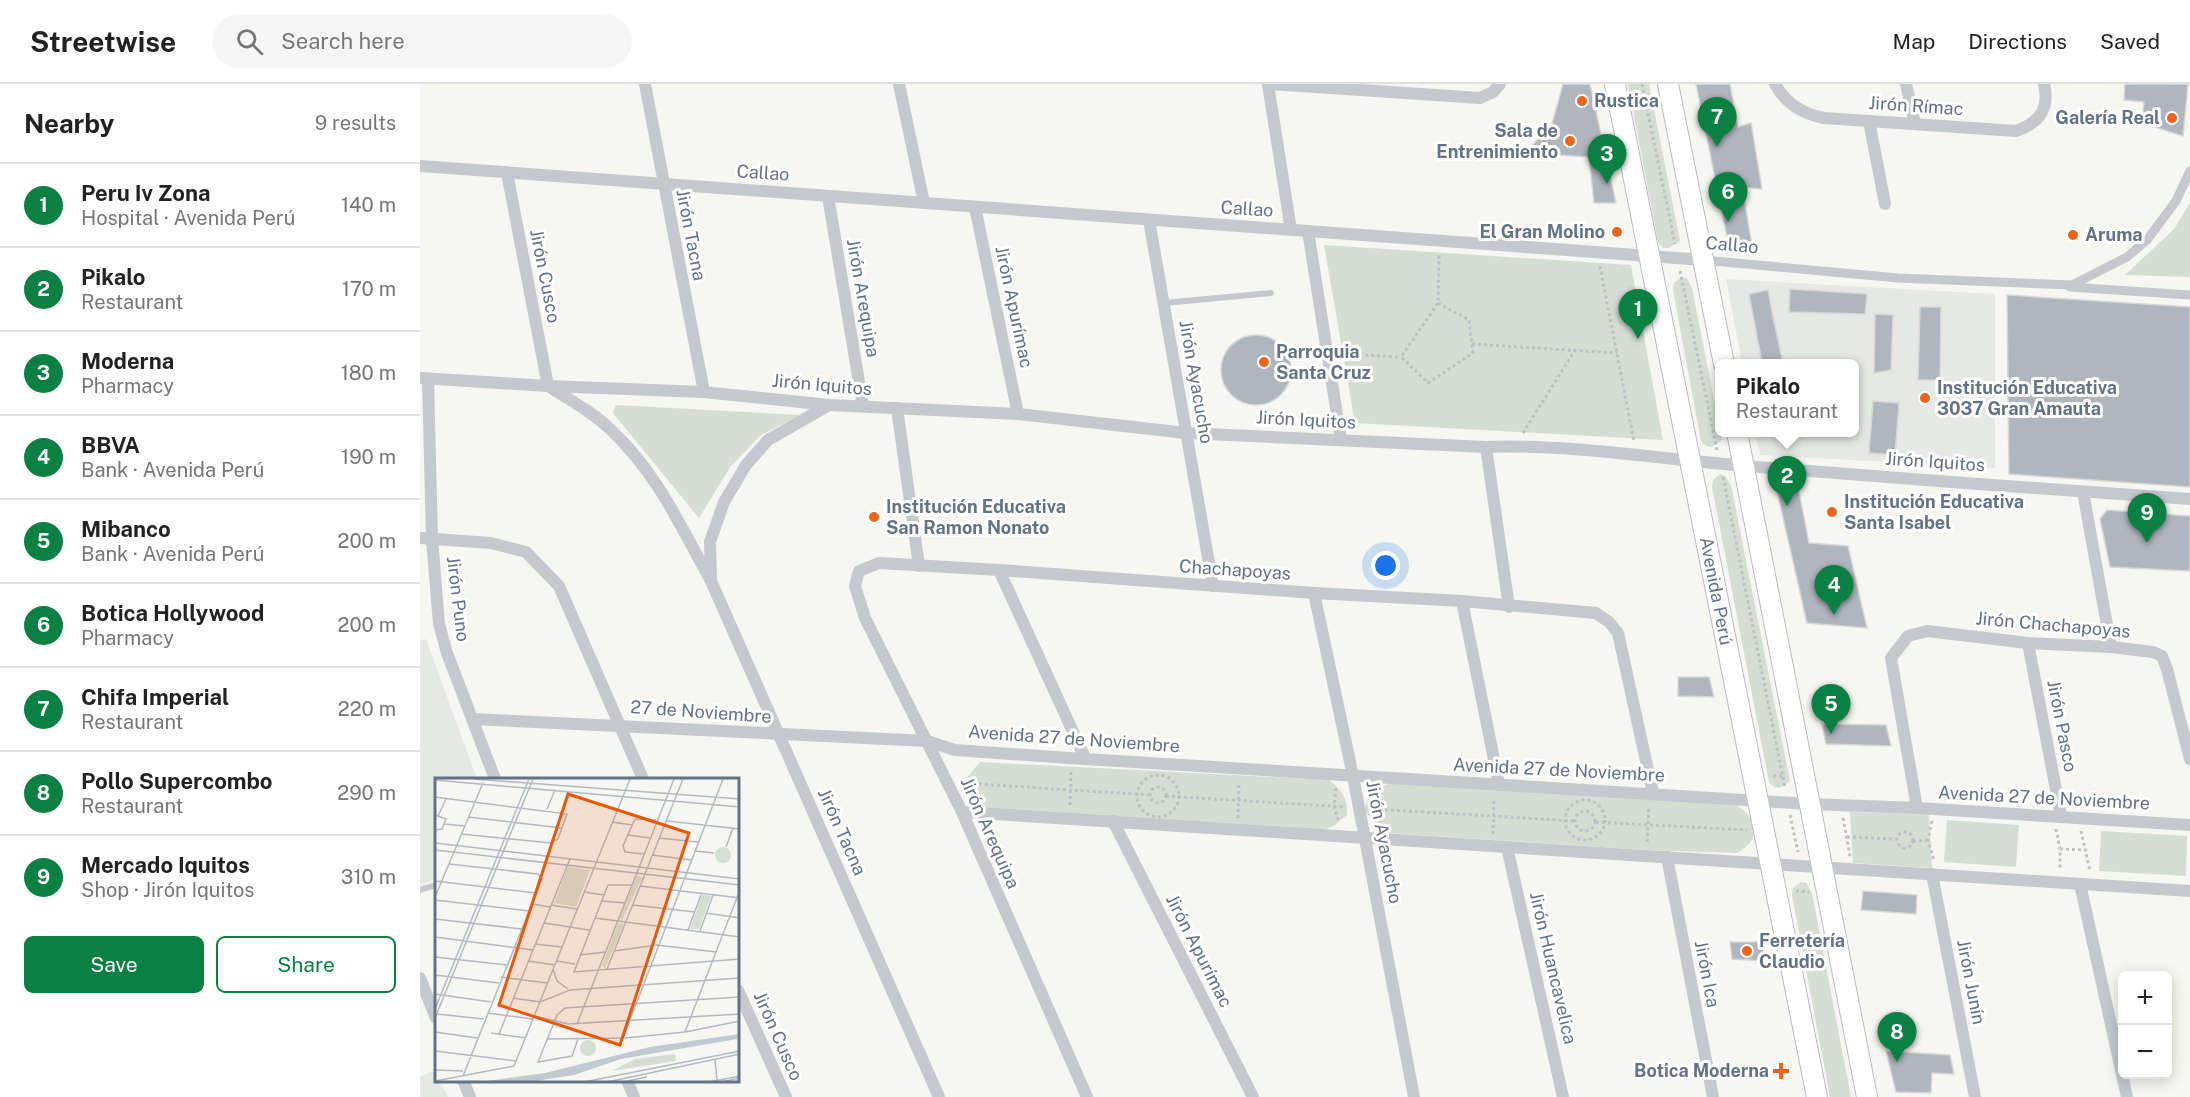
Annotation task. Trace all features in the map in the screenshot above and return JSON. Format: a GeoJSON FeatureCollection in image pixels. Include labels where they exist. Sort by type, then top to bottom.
{"type":"FeatureCollection","features":[{"type":"Feature","properties":{"kind":"main road","name":"Avenida Perú"},"geometry":{"type":"LineString","coordinates":[[1615,84],[1817,1097]]}},
{"type":"Feature","properties":{"kind":"main road"},"geometry":{"type":"LineString","coordinates":[[1668,84],[1723,359]]}},
{"type":"Feature","properties":{"kind":"main road"},"geometry":{"type":"LineString","coordinates":[[1738,437],[1868,1097]]}},
{"type":"Feature","properties":{"kind":"street","name":"Jirón Tacna"},"geometry":{"type":"LineString","coordinates":[[645,84],[704,392]]}},
{"type":"Feature","properties":{"kind":"street"},"geometry":{"type":"LineString","coordinates":[[899,84],[924,203]]}},
{"type":"Feature","properties":{"kind":"street"},"geometry":{"type":"LineString","coordinates":[[1291,230],[1269,84],[1360,87],[1480,99],[1500,84]]}},
{"type":"Feature","properties":{"kind":"street","name":"Jirón Rímac"},"geometry":{"type":"LineString","coordinates":[[1775,84],[1789,103],[1811,116],[2016,131],[2031,126],[2039,118],[2045,89]]}},
{"type":"Feature","properties":{"kind":"street"},"geometry":{"type":"LineString","coordinates":[[1906,84],[1915,124]]}},
{"type":"Feature","properties":{"kind":"street"},"geometry":{"type":"LineString","coordinates":[[1869,121],[1885,204]]}},
{"type":"Feature","properties":{"kind":"street","name":"Callao"},"geometry":{"type":"LineString","coordinates":[[420,166],[1649,258],[1703,260],[1898,278],[2072,285],[2127,257],[2147,240],[2176,201],[2190,171]]}},
{"type":"Feature","properties":{"kind":"street","name":"Jirón Cusco"},"geometry":{"type":"LineString","coordinates":[[507,173],[548,386]]}},
{"type":"Feature","properties":{"kind":"street","name":"Jirón Arequipa"},"geometry":{"type":"LineString","coordinates":[[828,196],[863,406]]}},
{"type":"Feature","properties":{"kind":"street","name":"Jirón Apurímac"},"geometry":{"type":"LineString","coordinates":[[975,207],[1018,414]]}},
{"type":"Feature","properties":{"kind":"street","name":"Jirón Ayacucho"},"geometry":{"type":"LineString","coordinates":[[1149,220],[1213,586]]}},
{"type":"Feature","properties":{"kind":"street"},"geometry":{"type":"LineString","coordinates":[[1308,231],[1341,440]]}},
{"type":"Feature","properties":{"kind":"street"},"geometry":{"type":"LineString","coordinates":[[2028,284],[2190,296]]}},
{"type":"Feature","properties":{"kind":"street","name":"Jirón Iquitos"},"geometry":{"type":"LineString","coordinates":[[424,379],[704,392],[829,405],[1018,414],[1186,433],[1486,447],[1515,446],[1637,454],[1743,466],[2190,499]]}},
{"type":"Feature","properties":{"kind":"street","name":"Jirón Puno"},"geometry":{"type":"LineString","coordinates":[[424,379],[426,538],[439,624],[447,653],[495,778]]}},
{"type":"Feature","properties":{"kind":"street","name":"Jirón Tacna"},"geometry":{"type":"LineString","coordinates":[[548,386],[612,431],[661,489],[711,581],[939,1097]]}},
{"type":"Feature","properties":{"kind":"street","name":"Jirón Tacna"},"geometry":{"type":"LineString","coordinates":[[711,581],[710,542],[724,502],[746,465],[768,440],[829,405]]}},
{"type":"Feature","properties":{"kind":"street"},"geometry":{"type":"LineString","coordinates":[[897,408],[919,566]]}},
{"type":"Feature","properties":{"kind":"street"},"geometry":{"type":"LineString","coordinates":[[1486,447],[1509,607]]}},
{"type":"Feature","properties":{"kind":"street"},"geometry":{"type":"LineString","coordinates":[[2083,492],[2111,647]]}},
{"type":"Feature","properties":{"kind":"street"},"geometry":{"type":"LineString","coordinates":[[426,538],[491,543],[526,552],[559,586],[643,778]]}},
{"type":"Feature","properties":{"kind":"street","name":"Chachapoyas"},"geometry":{"type":"LineString","coordinates":[[855,586],[858,571],[879,563],[1462,601],[1596,613],[1609,622],[1618,633],[1651,796]]}},
{"type":"Feature","properties":{"kind":"street"},"geometry":{"type":"LineString","coordinates":[[999,570],[1085,758]]}},
{"type":"Feature","properties":{"kind":"street","name":"Jirón Arequipa"},"geometry":{"type":"LineString","coordinates":[[855,586],[865,618],[962,812],[1087,1097]]}},
{"type":"Feature","properties":{"kind":"street","name":"Jirón Ayacucho"},"geometry":{"type":"LineString","coordinates":[[1314,593],[1353,776],[1414,1097]]}},
{"type":"Feature","properties":{"kind":"street"},"geometry":{"type":"LineString","coordinates":[[1462,601],[1497,787]]}},
{"type":"Feature","properties":{"kind":"street","name":"Jirón Chachapoyas"},"geometry":{"type":"LineString","coordinates":[[1917,808],[1891,658],[1908,636],[1927,631],[2028,643],[2111,647],[2153,652],[2162,657],[2167,669],[2190,759]]}},
{"type":"Feature","properties":{"kind":"street","name":"Jirón Pasco"},"geometry":{"type":"LineString","coordinates":[[2028,643],[2057,816]]}},
{"type":"Feature","properties":{"kind":"street","name":"27 de Noviembre"},"geometry":{"type":"LineString","coordinates":[[472,719],[927,741]]}},
{"type":"Feature","properties":{"kind":"street","name":"Avenida 27 de Noviembre"},"geometry":{"type":"LineString","coordinates":[[927,741],[955,750],[1497,787],[1917,808],[2190,825]]}},
{"type":"Feature","properties":{"kind":"street"},"geometry":{"type":"LineString","coordinates":[[962,812],[2190,891]]}},
{"type":"Feature","properties":{"kind":"street","name":"Jirón Apurímac"},"geometry":{"type":"LineString","coordinates":[[1113,822],[1253,1097]]}},
{"type":"Feature","properties":{"kind":"street","name":"Jirón Huancavelica"},"geometry":{"type":"LineString","coordinates":[[1508,847],[1563,1097]]}},
{"type":"Feature","properties":{"kind":"street","name":"Jirón Ica"},"geometry":{"type":"LineString","coordinates":[[1667,857],[1713,1097]]}},
{"type":"Feature","properties":{"kind":"street","name":"Jirón Junín"},"geometry":{"type":"LineString","coordinates":[[1935,874],[1975,1097]]}},
{"type":"Feature","properties":{"kind":"street"},"geometry":{"type":"LineString","coordinates":[[2080,884],[2127,1097]]}},
{"type":"Feature","properties":{"kind":"street"},"geometry":{"type":"LineString","coordinates":[[420,978],[435,1015]]}},
{"type":"Feature","properties":{"kind":"street","name":"Jirón Cusco"},"geometry":{"type":"LineString","coordinates":[[740,994],[786,1097]]}},
{"type":"Feature","properties":{"kind":"street"},"geometry":{"type":"LineString","coordinates":[[464,1082],[470,1097]]}},
{"type":"Feature","properties":{"kind":"street"},"geometry":{"type":"LineString","coordinates":[[628,1082],[634,1097]]}},
{"type":"Feature","properties":{"kind":"lane"},"geometry":{"type":"LineString","coordinates":[[1164,303],[1271,293]]}},
{"type":"Feature","properties":{"kind":"lane"},"geometry":{"type":"LineString","coordinates":[[420,890],[435,885]]}},
{"type":"Feature","properties":{"kind":"path"},"geometry":{"type":"LineString","coordinates":[[1401,357],[1438,303],[1439,241]]}},
{"type":"Feature","properties":{"kind":"path"},"geometry":{"type":"LineString","coordinates":[[1598,253],[1637,454]]}},
{"type":"Feature","properties":{"kind":"path"},"geometry":{"type":"LineString","coordinates":[[1327,353],[1401,357],[1428,383],[1473,352],[1469,320],[1438,303]]}},
{"type":"Feature","properties":{"kind":"path"},"geometry":{"type":"LineString","coordinates":[[1472,344],[1617,353]]}},
{"type":"Feature","properties":{"kind":"path"},"geometry":{"type":"LineString","coordinates":[[1515,446],[1575,350]]}},
{"type":"Feature","properties":{"kind":"path"},"geometry":{"type":"LineString","coordinates":[[1070,806],[1072,764]]}},
{"type":"Feature","properties":{"kind":"path"},"geometry":{"type":"LineString","coordinates":[[1159,775],[1173,782],[1178,789],[1179,796],[1174,808],[1164,816],[1157,816],[1145,812],[1137,794],[1144,780],[1159,775]]}},
{"type":"Feature","properties":{"kind":"path"},"geometry":{"type":"LineString","coordinates":[[1237,825],[1240,775]]}},
{"type":"Feature","properties":{"kind":"path"},"geometry":{"type":"LineString","coordinates":[[1337,775],[1334,806],[1344,836]]}},
{"type":"Feature","properties":{"kind":"path"},"geometry":{"type":"LineString","coordinates":[[1773,776],[1789,775]]}},
{"type":"Feature","properties":{"kind":"path"},"geometry":{"type":"LineString","coordinates":[[1371,777],[1381,809],[1380,839]]}},
{"type":"Feature","properties":{"kind":"path"},"geometry":{"type":"LineString","coordinates":[[947,782],[1150,795]]}},
{"type":"Feature","properties":{"kind":"path"},"geometry":{"type":"LineString","coordinates":[[1159,787],[1166,791],[1166,796],[1161,803],[1157,804],[1150,799],[1150,795],[1154,788],[1159,787]]}},
{"type":"Feature","properties":{"kind":"path"},"geometry":{"type":"LineString","coordinates":[[1493,839],[1497,787]]}},
{"type":"Feature","properties":{"kind":"path"},"geometry":{"type":"LineString","coordinates":[[1646,850],[1651,796]]}},
{"type":"Feature","properties":{"kind":"path"},"geometry":{"type":"LineString","coordinates":[[1590,800],[1602,808],[1606,823],[1600,835],[1589,841],[1582,841],[1570,834],[1565,820],[1566,813],[1576,802],[1590,800]]}},
{"type":"Feature","properties":{"kind":"path"},"geometry":{"type":"LineString","coordinates":[[1588,810],[1595,817],[1596,822],[1590,830],[1585,831],[1578,828],[1575,821],[1579,812],[1588,810]]}},
{"type":"Feature","properties":{"kind":"path"},"geometry":{"type":"LineString","coordinates":[[1841,810],[1851,860]]}},
{"type":"Feature","properties":{"kind":"path"},"geometry":{"type":"LineString","coordinates":[[1935,810],[1928,840],[1935,874]]}},
{"type":"Feature","properties":{"kind":"path"},"geometry":{"type":"LineString","coordinates":[[2057,816],[2060,882]]}},
{"type":"Feature","properties":{"kind":"path"},"geometry":{"type":"LineString","coordinates":[[2079,817],[2084,850],[2093,884]]}},
{"type":"Feature","properties":{"kind":"path"},"geometry":{"type":"LineString","coordinates":[[1596,822],[1764,832]]}},
{"type":"Feature","properties":{"kind":"path"},"geometry":{"type":"LineString","coordinates":[[1896,839],[1901,832],[1905,831],[1909,833],[1913,841]]}},
{"type":"Feature","properties":{"kind":"path"},"geometry":{"type":"LineString","coordinates":[[1847,837],[1896,839]]}},
{"type":"Feature","properties":{"kind":"path"},"geometry":{"type":"LineString","coordinates":[[1896,839],[1903,849],[1908,848],[1913,841]]}},
{"type":"Feature","properties":{"kind":"path"},"geometry":{"type":"LineString","coordinates":[[1913,841],[1928,840]]}},
{"type":"Feature","properties":{"kind":"path"},"geometry":{"type":"LineString","coordinates":[[2060,849],[2084,850]]}},
{"type":"Feature","properties":{"kind":"path"},"geometry":{"type":"LineString","coordinates":[[1796,891],[1816,892]]}},
{"type":"Feature","properties":{"kind":"shaded area"},"geometry":{"type":"Polygon","coordinates":[[[1628,84],[1649,84],[1680,241],[1669,248],[1663,248],[1658,242],[1628,84]]]}},
{"type":"Feature","properties":{"kind":"shaded area"},"geometry":{"type":"Polygon","coordinates":[[[2190,203],[2190,277],[2125,275],[2174,229],[2190,203]]]}},
{"type":"Feature","properties":{"kind":"shaded area"},"geometry":{"type":"Polygon","coordinates":[[[1324,245],[1631,265],[1663,440],[1355,423],[1324,245]]]}},
{"type":"Feature","properties":{"kind":"shaded area"},"geometry":{"type":"Polygon","coordinates":[[[1681,277],[1687,278],[1692,288],[1715,405],[1715,437],[1721,437],[1722,440],[1712,447],[1706,446],[1701,441],[1673,290],[1674,283],[1681,277]]]}},
{"type":"Feature","properties":{"kind":"shaded area","name":"Institución Educativa 3037 Gran Amauta"},"geometry":{"type":"Polygon","coordinates":[[[1726,279],[1995,294],[1995,468],[1760,455],[1756,437],[1859,437],[1859,359],[1741,359],[1726,279]]]}},
{"type":"Feature","properties":{"kind":"shaded area"},"geometry":{"type":"Polygon","coordinates":[[[616,405],[800,415],[761,435],[731,466],[699,518],[613,413],[616,405]]]}},
{"type":"Feature","properties":{"kind":"shaded area"},"geometry":{"type":"Polygon","coordinates":[[[1720,474],[1725,476],[1731,485],[1790,781],[1779,788],[1769,782],[1712,487],[1713,480],[1720,474]]]}},
{"type":"Feature","properties":{"kind":"shaded area"},"geometry":{"type":"Polygon","coordinates":[[[426,639],[477,778],[435,778],[435,879],[420,885],[420,641],[426,639]]]}},
{"type":"Feature","properties":{"kind":"shaded area"},"geometry":{"type":"Polygon","coordinates":[[[980,762],[1329,780],[1343,795],[1347,815],[1323,831],[984,808],[970,802],[964,790],[968,776],[980,762]]]}},
{"type":"Feature","properties":{"kind":"shaded area"},"geometry":{"type":"Polygon","coordinates":[[[1391,783],[1735,805],[1748,814],[1753,824],[1754,834],[1751,842],[1738,853],[1646,850],[1387,833],[1378,829],[1364,809],[1373,792],[1391,783]]]}},
{"type":"Feature","properties":{"kind":"shaded area"},"geometry":{"type":"Polygon","coordinates":[[[1850,812],[1929,814],[1932,868],[1853,863],[1850,812]]]}},
{"type":"Feature","properties":{"kind":"shaded area"},"geometry":{"type":"Polygon","coordinates":[[[1947,820],[2019,825],[2016,867],[1944,862],[1947,820]]]}},
{"type":"Feature","properties":{"kind":"shaded area"},"geometry":{"type":"Polygon","coordinates":[[[2101,831],[2187,836],[2186,876],[2099,871],[2101,831]]]}},
{"type":"Feature","properties":{"kind":"shaded area"},"geometry":{"type":"Polygon","coordinates":[[[1801,882],[1806,883],[1812,893],[1851,1097],[1830,1097],[1792,895],[1793,888],[1801,882]]]}},
{"type":"Feature","properties":{"kind":"shaded area"},"geometry":{"type":"Polygon","coordinates":[[[435,1070],[435,1082],[440,1082],[448,1097],[420,1097],[420,1077],[435,1070]]]}},
{"type":"Feature","properties":{"kind":"building"},"geometry":{"type":"Polygon","coordinates":[[[1563,84],[1590,84],[1616,203],[1594,203],[1589,157],[1525,153],[1552,124],[1563,84]]]}},
{"type":"Feature","properties":{"kind":"building"},"geometry":{"type":"Polygon","coordinates":[[[1696,84],[1730,84],[1738,127],[1751,123],[1762,189],[1742,187],[1753,251],[1734,247],[1728,242],[1696,84]]]}},
{"type":"Feature","properties":{"kind":"building"},"geometry":{"type":"Polygon","coordinates":[[[2125,84],[2188,84],[2183,136],[2142,123],[2144,102],[2124,100],[2125,84]]]}},
{"type":"Feature","properties":{"kind":"building"},"geometry":{"type":"Polygon","coordinates":[[[1790,289],[1867,294],[1865,314],[1789,312],[1790,289]]]}},
{"type":"Feature","properties":{"kind":"building"},"geometry":{"type":"Polygon","coordinates":[[[1768,290],[1782,359],[1761,359],[1749,294],[1768,290]]]}},
{"type":"Feature","properties":{"kind":"building"},"geometry":{"type":"Polygon","coordinates":[[[2007,295],[2190,307],[2190,487],[2009,474],[2007,295]]]}},
{"type":"Feature","properties":{"kind":"building"},"geometry":{"type":"Polygon","coordinates":[[[1920,307],[1941,307],[1940,380],[1918,380],[1920,307]]]}},
{"type":"Feature","properties":{"kind":"building"},"geometry":{"type":"Polygon","coordinates":[[[1875,314],[1893,315],[1891,370],[1874,373],[1875,314]]]}},
{"type":"Feature","properties":{"kind":"building"},"geometry":{"type":"Polygon","coordinates":[[[1256,335],[1269,338],[1281,345],[1288,357],[1291,370],[1288,383],[1281,395],[1269,402],[1256,405],[1243,402],[1231,395],[1224,383],[1221,370],[1224,357],[1231,345],[1243,338],[1256,335]]]}},
{"type":"Feature","properties":{"kind":"building"},"geometry":{"type":"Polygon","coordinates":[[[1873,401],[1899,403],[1895,455],[1869,453],[1873,401]]]}},
{"type":"Feature","properties":{"kind":"building"},"geometry":{"type":"Polygon","coordinates":[[[1797,481],[1809,543],[1848,546],[1867,628],[1807,623],[1777,491],[1782,484],[1797,481]]]}},
{"type":"Feature","properties":{"kind":"building"},"geometry":{"type":"Polygon","coordinates":[[[2107,510],[2190,516],[2190,571],[2110,567],[2100,519],[2107,510]]]}},
{"type":"Feature","properties":{"kind":"building"},"geometry":{"type":"Polygon","coordinates":[[[1678,677],[1709,677],[1714,697],[1678,696],[1678,677]]]}},
{"type":"Feature","properties":{"kind":"building"},"geometry":{"type":"Polygon","coordinates":[[[1822,724],[1886,725],[1891,746],[1826,744],[1822,724]]]}},
{"type":"Feature","properties":{"kind":"building"},"geometry":{"type":"Polygon","coordinates":[[[1863,891],[1917,895],[1916,914],[1861,910],[1863,891]]]}},
{"type":"Feature","properties":{"kind":"building","name":"Ferretería Claudio"},"geometry":{"type":"Polygon","coordinates":[[[1730,942],[1762,942],[1766,961],[1732,959],[1730,942]]]}},
{"type":"Feature","properties":{"kind":"building"},"geometry":{"type":"Polygon","coordinates":[[[1886,1051],[1950,1055],[1954,1074],[1932,1073],[1931,1093],[1896,1092],[1886,1051]]]}},
{"type":"Feature","properties":{"kind":"place","name":"Rustica"},"geometry":{"type":"Point","coordinates":[1582,101]}},
{"type":"Feature","properties":{"kind":"place","name":"Galería Real"},"geometry":{"type":"Point","coordinates":[2172,118]}},
{"type":"Feature","properties":{"kind":"place","name":"Sala de Entrenimiento"},"geometry":{"type":"Point","coordinates":[1570,141]}},
{"type":"Feature","properties":{"kind":"place","name":"Chifa Imperial"},"geometry":{"type":"Point","coordinates":[1717,147]}},
{"type":"Feature","properties":{"kind":"place","name":"Moderna"},"geometry":{"type":"Point","coordinates":[1607,184]}},
{"type":"Feature","properties":{"kind":"place","name":"Botica Hollywood"},"geometry":{"type":"Point","coordinates":[1728,222]}},
{"type":"Feature","properties":{"kind":"place","name":"El Gran Molino"},"geometry":{"type":"Point","coordinates":[1617,232]}},
{"type":"Feature","properties":{"kind":"place","name":"Aruma"},"geometry":{"type":"Point","coordinates":[2073,235]}},
{"type":"Feature","properties":{"kind":"place","name":"Peru Iv Zona"},"geometry":{"type":"Point","coordinates":[1638,339]}},
{"type":"Feature","properties":{"kind":"place","name":"Parroquia Santa Cruz"},"geometry":{"type":"Point","coordinates":[1264,362]}},
{"type":"Feature","properties":{"kind":"place","name":"Institución Educativa 3037 Gran Amauta"},"geometry":{"type":"Point","coordinates":[1925,398]}},
{"type":"Feature","properties":{"kind":"place","name":"Pikalo"},"geometry":{"type":"Point","coordinates":[1787,506]}},
{"type":"Feature","properties":{"kind":"place","name":"Institución Educativa Santa Isabel"},"geometry":{"type":"Point","coordinates":[1832,512]}},
{"type":"Feature","properties":{"kind":"place","name":"Institución Educativa San Ramon Nonato"},"geometry":{"type":"Point","coordinates":[874,517]}},
{"type":"Feature","properties":{"kind":"place","name":"Mercado Iquitos"},"geometry":{"type":"Point","coordinates":[2147,543]}},
{"type":"Feature","properties":{"kind":"place","name":"BBVA"},"geometry":{"type":"Point","coordinates":[1834,615]}},
{"type":"Feature","properties":{"kind":"place","name":"Mibanco"},"geometry":{"type":"Point","coordinates":[1831,734]}},
{"type":"Feature","properties":{"kind":"place","name":"Ferretería Claudio"},"geometry":{"type":"Point","coordinates":[1747,951]}},
{"type":"Feature","properties":{"kind":"place","name":"Pollo Supercombo"},"geometry":{"type":"Point","coordinates":[1897,1062]}},
{"type":"Feature","properties":{"kind":"place","name":"Botica Moderna"},"geometry":{"type":"Point","coordinates":[1781,1071]}}]}
